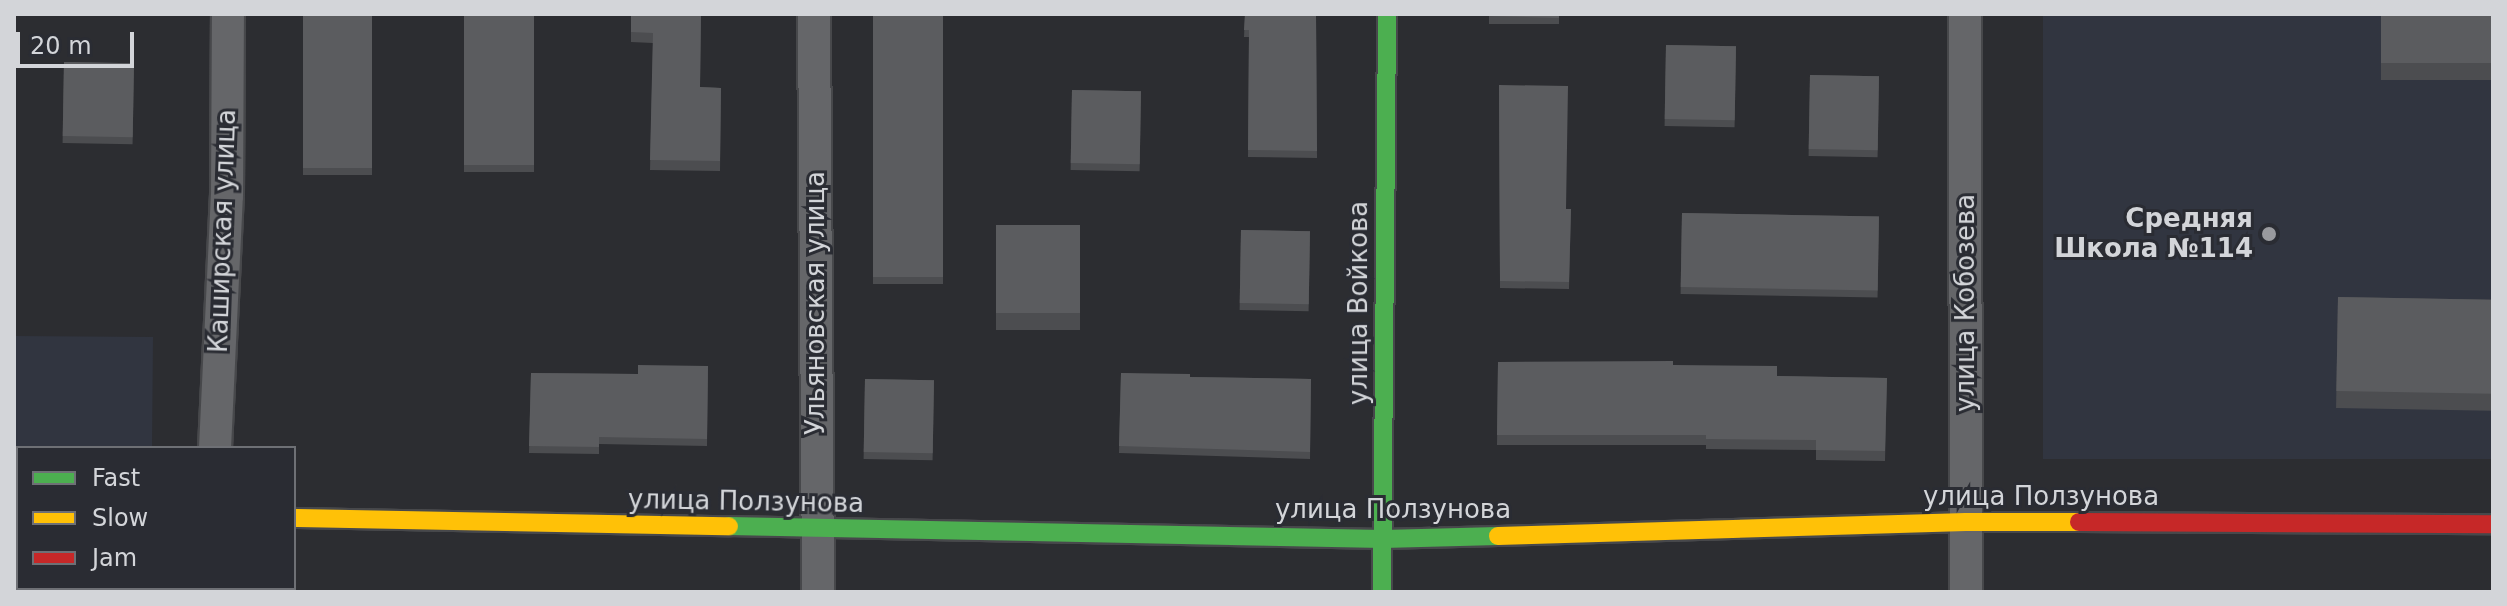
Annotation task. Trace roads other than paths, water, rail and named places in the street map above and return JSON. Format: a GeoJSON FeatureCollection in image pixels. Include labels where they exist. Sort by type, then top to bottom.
{"type":"FeatureCollection","features":[{"type":"Feature","properties":{"kind":"street","name":"Каширская улица"},"geometry":{"type":"LineString","coordinates":[[215,446],[227,196],[228,14]]}},
{"type":"Feature","properties":{"kind":"street","name":"Ульяновская улица"},"geometry":{"type":"LineString","coordinates":[[814,14],[818,592]]}},
{"type":"Feature","properties":{"kind":"street","name":"улица Войкова"},"geometry":{"type":"LineString","coordinates":[[1382,592],[1387,14]]}},
{"type":"Feature","properties":{"kind":"street","name":"улица Кобозева"},"geometry":{"type":"LineString","coordinates":[[1965,14],[1966,592]]}},
{"type":"Feature","properties":{"kind":"street","name":"улица Ползунова"},"geometry":{"type":"LineString","coordinates":[[296,518],[1383,539],[1966,522],[2493,524]]}},
{"type":"Feature","properties":{"kind":"place","name":"Средняя Школа №114"},"geometry":{"type":"Point","coordinates":[2269,234]}}]}
